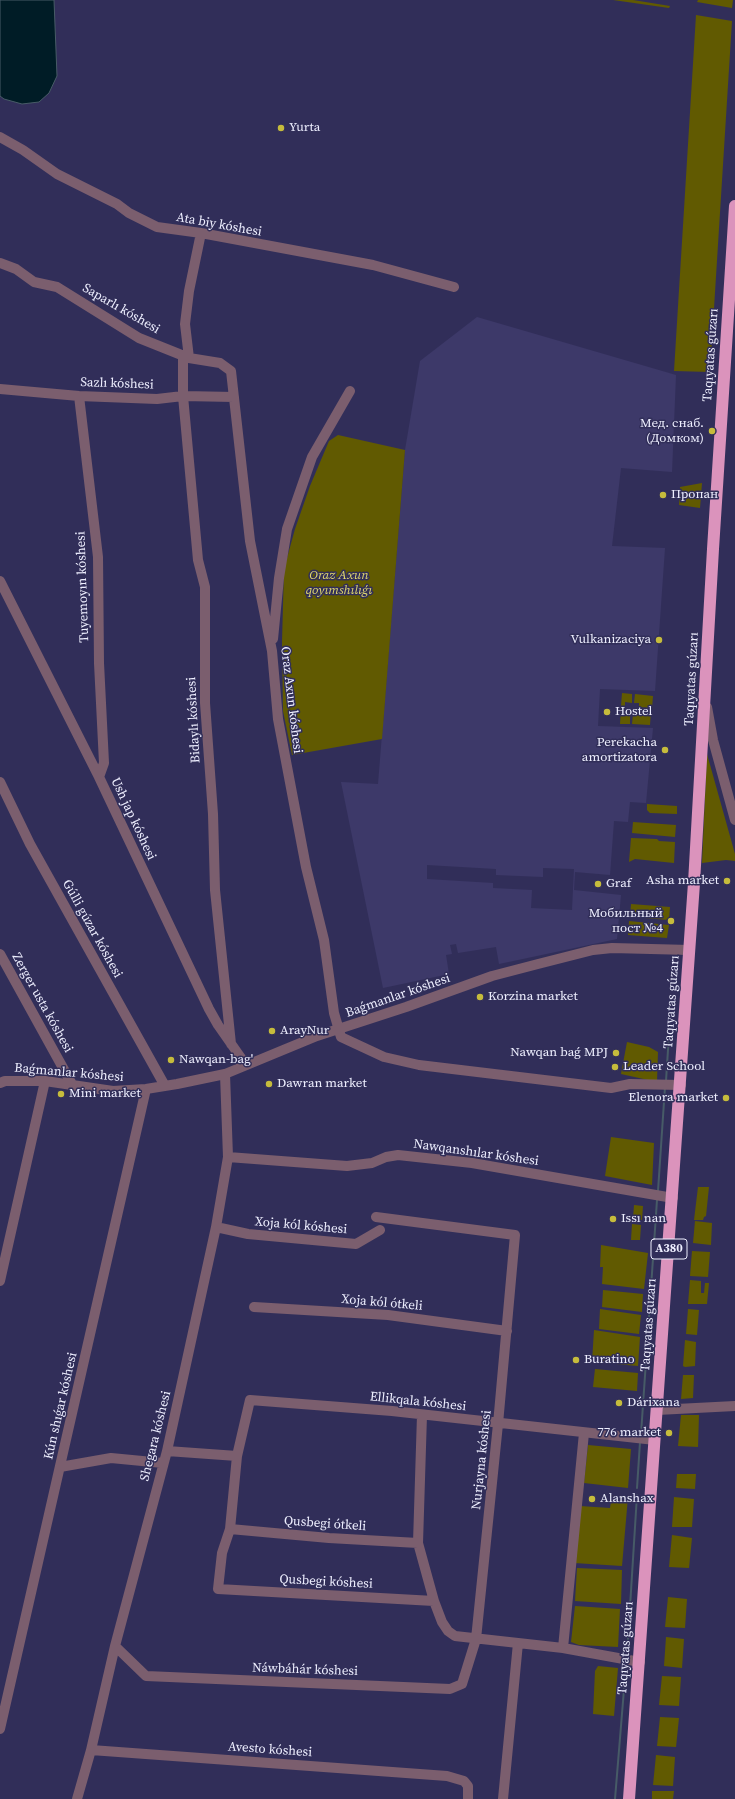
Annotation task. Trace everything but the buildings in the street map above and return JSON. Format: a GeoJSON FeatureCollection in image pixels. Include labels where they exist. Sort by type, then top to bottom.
{"type":"FeatureCollection","features":[{"type":"Feature","properties":{"kind":"highway","name":"Taqıyatas gúzarı"},"geometry":{"type":"LineString","coordinates":[[629,1799],[690,950],[720,428],[735,206]]}},
{"type":"Feature","properties":{"kind":"street","name":"Ata biy kóshesi"},"geometry":{"type":"LineString","coordinates":[[0,137],[23,150],[57,174],[117,204],[129,213],[157,227],[201,233],[373,265],[454,287]]}},
{"type":"Feature","properties":{"kind":"street","name":"Bidaylı kóshesi"},"geometry":{"type":"LineString","coordinates":[[201,233],[189,291],[185,324],[186,357],[183,396],[198,560],[205,587],[205,703],[213,814],[215,890],[232,1044]]}},
{"type":"Feature","properties":{"kind":"street","name":"Saparlı kóshesi"},"geometry":{"type":"LineString","coordinates":[[0,263],[16,269],[34,282],[57,287],[139,338],[186,357],[220,363],[231,371]]}},
{"type":"Feature","properties":{"kind":"street","name":"Oraz Axun kóshesi"},"geometry":{"type":"LineString","coordinates":[[231,371],[250,541],[272,651],[278,719],[306,867],[324,940],[334,1013],[339,1030]]}},
{"type":"Feature","properties":{"kind":"street","name":"Sazlı kóshesi"},"geometry":{"type":"LineString","coordinates":[[0,389],[80,396],[158,399],[183,396],[234,397]]}},
{"type":"Feature","properties":{"kind":"street"},"geometry":{"type":"LineString","coordinates":[[272,651],[279,578],[287,529],[312,457],[350,391]]}},
{"type":"Feature","properties":{"kind":"street","name":"Tuyemoyın kóshesi"},"geometry":{"type":"LineString","coordinates":[[80,396],[98,557],[99,664],[104,763],[99,777]]}},
{"type":"Feature","properties":{"kind":"street","name":"Ush jap kóshesi"},"geometry":{"type":"LineString","coordinates":[[0,581],[99,777],[209,1009],[246,1065]]}},
{"type":"Feature","properties":{"kind":"street"},"geometry":{"type":"LineString","coordinates":[[705,700],[713,740],[735,820]]}},
{"type":"Feature","properties":{"kind":"street","name":"Gúlli gúzar kóshesi"},"geometry":{"type":"LineString","coordinates":[[0,782],[30,844],[165,1086]]}},
{"type":"Feature","properties":{"kind":"street","name":"Baǵmanlar kóshesi"},"geometry":{"type":"LineString","coordinates":[[0,1083],[11,1081],[45,1082],[113,1091],[165,1086],[225,1074],[294,1045],[492,976],[576,954],[612,948],[690,950]]}},
{"type":"Feature","properties":{"kind":"street","name":"Zerger usta kóshesi"},"geometry":{"type":"LineString","coordinates":[[0,954],[73,1086]]}},
{"type":"Feature","properties":{"kind":"street"},"geometry":{"type":"LineString","coordinates":[[339,1030],[341,1037],[384,1057],[419,1065],[611,1088],[630,1084],[681,1085]]}},
{"type":"Feature","properties":{"kind":"street","name":"Shegara kóshesi"},"geometry":{"type":"LineString","coordinates":[[77,1799],[91,1750],[115,1646],[167,1451],[216,1228],[228,1157],[225,1074]]}},
{"type":"Feature","properties":{"kind":"street"},"geometry":{"type":"LineString","coordinates":[[0,1281],[45,1082]]}},
{"type":"Feature","properties":{"kind":"street","name":"Kún shıǵar kóshesi"},"geometry":{"type":"LineString","coordinates":[[0,1729],[146,1089]]}},
{"type":"Feature","properties":{"kind":"street","name":"Nawqanshılar kóshesi"},"geometry":{"type":"LineString","coordinates":[[228,1157],[347,1166],[372,1163],[386,1157],[398,1155],[472,1163],[673,1198]]}},
{"type":"Feature","properties":{"kind":"street","name":"Nurjayna kóshesi"},"geometry":{"type":"LineString","coordinates":[[376,1217],[516,1236],[476,1639],[462,1684]]}},
{"type":"Feature","properties":{"kind":"street","name":"Xoja kól kóshesi"},"geometry":{"type":"LineString","coordinates":[[216,1228],[248,1234],[356,1244],[380,1230]]}},
{"type":"Feature","properties":{"kind":"street","name":"Xoja kól ótkeli"},"geometry":{"type":"LineString","coordinates":[[254,1307],[388,1315],[507,1331]]}},
{"type":"Feature","properties":{"kind":"street","name":"Ellikqala kóshesi"},"geometry":{"type":"LineString","coordinates":[[237,1456],[250,1400],[422,1415],[655,1440]]}},
{"type":"Feature","properties":{"kind":"street"},"geometry":{"type":"LineString","coordinates":[[657,1410],[735,1406]]}},
{"type":"Feature","properties":{"kind":"street"},"geometry":{"type":"LineString","coordinates":[[422,1415],[418,1543],[434,1601],[442,1622],[448,1631],[455,1636],[563,1648],[640,1662]]}},
{"type":"Feature","properties":{"kind":"street"},"geometry":{"type":"LineString","coordinates":[[563,1648],[584,1433]]}},
{"type":"Feature","properties":{"kind":"street"},"geometry":{"type":"LineString","coordinates":[[167,1451],[237,1456],[230,1529]]}},
{"type":"Feature","properties":{"kind":"street"},"geometry":{"type":"LineString","coordinates":[[60,1467],[111,1458],[163,1462]]}},
{"type":"Feature","properties":{"kind":"street","name":"Qusbegi ótkeli"},"geometry":{"type":"LineString","coordinates":[[230,1529],[329,1538],[418,1543]]}},
{"type":"Feature","properties":{"kind":"street","name":"Qusbegi kóshesi"},"geometry":{"type":"LineString","coordinates":[[230,1529],[222,1553],[218,1589],[434,1601]]}},
{"type":"Feature","properties":{"kind":"street"},"geometry":{"type":"LineString","coordinates":[[503,1799],[518,1643]]}},
{"type":"Feature","properties":{"kind":"street","name":"Náwbáhár kóshesi"},"geometry":{"type":"LineString","coordinates":[[115,1646],[146,1676],[450,1689],[462,1684]]}},
{"type":"Feature","properties":{"kind":"street","name":"Avesto kóshesi"},"geometry":{"type":"LineString","coordinates":[[91,1750],[447,1776],[464,1781],[468,1786],[468,1799]]}},
{"type":"Feature","properties":{"kind":"shaded area"},"geometry":{"type":"Polygon","coordinates":[[[477,317],[676,375],[672,472],[621,468],[612,546],[665,548],[655,691],[600,689],[598,726],[653,728],[646,803],[630,802],[628,822],[614,821],[610,875],[575,872],[574,890],[621,895],[617,939],[499,964],[496,947],[458,953],[456,944],[450,945],[452,954],[446,955],[449,974],[383,988],[341,782],[378,784],[405,450],[420,361],[477,317]],[[427,865],[427,879],[493,883],[493,888],[532,890],[531,908],[572,910],[574,869],[543,868],[543,877],[496,875],[496,869],[427,865]]]}},
{"type":"Feature","properties":{"kind":"green space"},"geometry":{"type":"Polygon","coordinates":[[[613,0],[633,0],[670,6],[669,8],[613,0]]]}},
{"type":"Feature","properties":{"kind":"green space"},"geometry":{"type":"Polygon","coordinates":[[[698,0],[733,0],[732,8],[697,2],[698,0]]]}},
{"type":"Feature","properties":{"kind":"green space"},"geometry":{"type":"Polygon","coordinates":[[[696,15],[732,21],[710,372],[674,371],[696,15]]]}},
{"type":"Feature","properties":{"kind":"green space","name":"Oraz Axun qoyımshılıǵı"},"geometry":{"type":"Polygon","coordinates":[[[338,435],[405,450],[382,739],[292,755],[283,711],[282,642],[284,569],[295,529],[310,486],[329,441],[338,435]]]}},
{"type":"Feature","properties":{"kind":"green space"},"geometry":{"type":"Polygon","coordinates":[[[702,483],[700,508],[679,505],[680,487],[702,483]]]}},
{"type":"Feature","properties":{"kind":"green space"},"geometry":{"type":"Polygon","coordinates":[[[622,693],[632,694],[632,703],[625,702],[625,706],[621,706],[622,693]]]}},
{"type":"Feature","properties":{"kind":"green space"},"geometry":{"type":"Polygon","coordinates":[[[635,694],[653,696],[652,708],[639,707],[639,703],[634,703],[635,694]]]}},
{"type":"Feature","properties":{"kind":"green space"},"geometry":{"type":"Polygon","coordinates":[[[621,709],[625,709],[625,713],[630,714],[630,724],[620,724],[621,709]]]}},
{"type":"Feature","properties":{"kind":"green space"},"geometry":{"type":"Polygon","coordinates":[[[639,710],[651,711],[650,725],[632,724],[633,714],[638,715],[639,710]]]}},
{"type":"Feature","properties":{"kind":"green space"},"geometry":{"type":"Polygon","coordinates":[[[707,754],[735,854],[735,861],[726,860],[702,863],[707,754]]]}},
{"type":"Feature","properties":{"kind":"green space"},"geometry":{"type":"Polygon","coordinates":[[[647,804],[677,806],[677,814],[650,813],[647,810],[647,804]]]}},
{"type":"Feature","properties":{"kind":"green space"},"geometry":{"type":"Polygon","coordinates":[[[633,822],[676,825],[675,837],[632,833],[633,822]]]}},
{"type":"Feature","properties":{"kind":"green space"},"geometry":{"type":"Polygon","coordinates":[[[631,838],[657,839],[659,841],[675,842],[674,863],[635,859],[629,862],[631,838]]]}},
{"type":"Feature","properties":{"kind":"green space"},"geometry":{"type":"Polygon","coordinates":[[[631,904],[670,907],[669,920],[630,917],[631,904]]]}},
{"type":"Feature","properties":{"kind":"green space"},"geometry":{"type":"Polygon","coordinates":[[[629,921],[669,925],[667,938],[628,935],[629,921]]]}},
{"type":"Feature","properties":{"kind":"green space"},"geometry":{"type":"Polygon","coordinates":[[[627,1042],[649,1047],[658,1052],[657,1082],[621,1074],[627,1042]]]}},
{"type":"Feature","properties":{"kind":"green space"},"geometry":{"type":"Polygon","coordinates":[[[611,1137],[654,1143],[652,1185],[605,1176],[611,1137]]]}},
{"type":"Feature","properties":{"kind":"green space"},"geometry":{"type":"Polygon","coordinates":[[[698,1187],[709,1187],[706,1216],[703,1220],[694,1220],[698,1187]]]}},
{"type":"Feature","properties":{"kind":"green space"},"geometry":{"type":"Polygon","coordinates":[[[634,1205],[643,1206],[642,1220],[633,1219],[634,1205]]]}},
{"type":"Feature","properties":{"kind":"green space"},"geometry":{"type":"Polygon","coordinates":[[[695,1221],[712,1223],[711,1245],[693,1243],[695,1221]]]}},
{"type":"Feature","properties":{"kind":"green space"},"geometry":{"type":"Polygon","coordinates":[[[632,1224],[641,1225],[640,1240],[631,1240],[632,1224]]]}},
{"type":"Feature","properties":{"kind":"green space"},"geometry":{"type":"Polygon","coordinates":[[[601,1245],[648,1253],[644,1289],[602,1284],[603,1267],[600,1267],[601,1245]]]}},
{"type":"Feature","properties":{"kind":"green space"},"geometry":{"type":"Polygon","coordinates":[[[692,1251],[710,1252],[708,1277],[690,1276],[692,1251]]]}},
{"type":"Feature","properties":{"kind":"green space"},"geometry":{"type":"Polygon","coordinates":[[[690,1280],[701,1281],[701,1293],[704,1293],[705,1283],[709,1283],[707,1304],[688,1304],[690,1280]]]}},
{"type":"Feature","properties":{"kind":"green space"},"geometry":{"type":"Polygon","coordinates":[[[603,1290],[643,1294],[642,1312],[602,1307],[603,1290]]]}},
{"type":"Feature","properties":{"kind":"green space"},"geometry":{"type":"Polygon","coordinates":[[[600,1309],[641,1315],[639,1334],[599,1329],[600,1309]]]}},
{"type":"Feature","properties":{"kind":"green space"},"geometry":{"type":"Polygon","coordinates":[[[688,1309],[699,1310],[697,1335],[686,1334],[688,1309]]]}},
{"type":"Feature","properties":{"kind":"green space"},"geometry":{"type":"Polygon","coordinates":[[[594,1330],[640,1337],[638,1366],[592,1362],[594,1330]]]}},
{"type":"Feature","properties":{"kind":"green space"},"geometry":{"type":"Polygon","coordinates":[[[685,1340],[696,1342],[695,1366],[683,1366],[685,1340]]]}},
{"type":"Feature","properties":{"kind":"green space"},"geometry":{"type":"Polygon","coordinates":[[[595,1369],[638,1373],[637,1391],[593,1387],[595,1369]]]}},
{"type":"Feature","properties":{"kind":"green space"},"geometry":{"type":"Polygon","coordinates":[[[683,1375],[694,1375],[693,1398],[681,1399],[683,1375]]]}},
{"type":"Feature","properties":{"kind":"green space"},"geometry":{"type":"Polygon","coordinates":[[[681,1415],[699,1415],[698,1447],[678,1446],[681,1415]]]}},
{"type":"Feature","properties":{"kind":"green space"},"geometry":{"type":"Polygon","coordinates":[[[588,1445],[631,1449],[628,1488],[584,1483],[588,1445]]]}},
{"type":"Feature","properties":{"kind":"green space"},"geometry":{"type":"Polygon","coordinates":[[[677,1474],[696,1474],[695,1489],[676,1488],[677,1474]]]}},
{"type":"Feature","properties":{"kind":"green space"},"geometry":{"type":"Polygon","coordinates":[[[612,1495],[628,1497],[622,1566],[574,1563],[580,1506],[610,1508],[612,1495]]]}},
{"type":"Feature","properties":{"kind":"green space"},"geometry":{"type":"Polygon","coordinates":[[[674,1497],[694,1499],[692,1527],[672,1527],[674,1497]]]}},
{"type":"Feature","properties":{"kind":"green space"},"geometry":{"type":"Polygon","coordinates":[[[672,1535],[692,1538],[689,1568],[669,1567],[672,1535]]]}},
{"type":"Feature","properties":{"kind":"green space"},"geometry":{"type":"Polygon","coordinates":[[[577,1568],[622,1570],[621,1604],[575,1601],[577,1568]]]}},
{"type":"Feature","properties":{"kind":"green space"},"geometry":{"type":"Polygon","coordinates":[[[668,1597],[687,1599],[685,1628],[665,1627],[668,1597]]]}},
{"type":"Feature","properties":{"kind":"green space"},"geometry":{"type":"Polygon","coordinates":[[[575,1606],[620,1609],[618,1647],[579,1645],[571,1642],[575,1606]]]}},
{"type":"Feature","properties":{"kind":"green space"},"geometry":{"type":"Polygon","coordinates":[[[666,1637],[684,1639],[682,1668],[664,1666],[666,1637]]]}},
{"type":"Feature","properties":{"kind":"green space"},"geometry":{"type":"Polygon","coordinates":[[[598,1666],[618,1668],[614,1716],[593,1714],[595,1671],[598,1666]]]}},
{"type":"Feature","properties":{"kind":"green space"},"geometry":{"type":"Polygon","coordinates":[[[662,1676],[681,1677],[679,1706],[659,1705],[662,1676]]]}},
{"type":"Feature","properties":{"kind":"green space"},"geometry":{"type":"Polygon","coordinates":[[[660,1717],[679,1718],[676,1747],[657,1746],[660,1717]]]}},
{"type":"Feature","properties":{"kind":"green space"},"geometry":{"type":"Polygon","coordinates":[[[656,1755],[675,1757],[673,1786],[653,1785],[656,1755]]]}},
{"type":"Feature","properties":{"kind":"green space"},"geometry":{"type":"Polygon","coordinates":[[[652,1791],[674,1791],[673,1799],[652,1799],[652,1791]]]}},
{"type":"Feature","properties":{"kind":"water"},"geometry":{"type":"Polygon","coordinates":[[[0,0],[54,0],[57,76],[49,93],[39,102],[22,104],[4,99],[0,96],[0,0]]]}},
{"type":"Feature","properties":{"kind":"waterway"},"geometry":{"type":"LineString","coordinates":[[666,1081],[671,1003]]}},
{"type":"Feature","properties":{"kind":"waterway"},"geometry":{"type":"LineString","coordinates":[[658,1191],[665,1087]]}},
{"type":"Feature","properties":{"kind":"waterway"},"geometry":{"type":"LineString","coordinates":[[641,1434],[657,1200]]}},
{"type":"Feature","properties":{"kind":"waterway"},"geometry":{"type":"LineString","coordinates":[[637,1488],[640,1442]]}},
{"type":"Feature","properties":{"kind":"waterway"},"geometry":{"type":"LineString","coordinates":[[627,1655],[637,1495]]}},
{"type":"Feature","properties":{"kind":"waterway"},"geometry":{"type":"LineString","coordinates":[[615,1799],[626,1665]]}},
{"type":"Feature","properties":{"kind":"place","name":"Yurta"},"geometry":{"type":"Point","coordinates":[281,128]}},
{"type":"Feature","properties":{"kind":"place","name":"Мед. снаб. (Домком)"},"geometry":{"type":"Point","coordinates":[712,431]}},
{"type":"Feature","properties":{"kind":"place","name":"Пропан"},"geometry":{"type":"Point","coordinates":[663,495]}},
{"type":"Feature","properties":{"kind":"place","name":"Vulkanizaciya"},"geometry":{"type":"Point","coordinates":[659,640]}},
{"type":"Feature","properties":{"kind":"place","name":"Hostel"},"geometry":{"type":"Point","coordinates":[607,712]}},
{"type":"Feature","properties":{"kind":"place","name":"Perekacha amortizatora"},"geometry":{"type":"Point","coordinates":[665,750]}},
{"type":"Feature","properties":{"kind":"place","name":"Asha market"},"geometry":{"type":"Point","coordinates":[727,881]}},
{"type":"Feature","properties":{"kind":"place","name":"Graf"},"geometry":{"type":"Point","coordinates":[598,884]}},
{"type":"Feature","properties":{"kind":"place","name":"Мобильный пост №4"},"geometry":{"type":"Point","coordinates":[671,921]}},
{"type":"Feature","properties":{"kind":"place","name":"Korzina market"},"geometry":{"type":"Point","coordinates":[480,997]}},
{"type":"Feature","properties":{"kind":"place","name":"ArayNur"},"geometry":{"type":"Point","coordinates":[272,1031]}},
{"type":"Feature","properties":{"kind":"place","name":"Nawqan baǵ MPJ"},"geometry":{"type":"Point","coordinates":[616,1053]}},
{"type":"Feature","properties":{"kind":"place","name":"Nawqan-bag'"},"geometry":{"type":"Point","coordinates":[171,1060]}},
{"type":"Feature","properties":{"kind":"place","name":"Leader School"},"geometry":{"type":"Point","coordinates":[615,1067]}},
{"type":"Feature","properties":{"kind":"place","name":"Dawran market"},"geometry":{"type":"Point","coordinates":[269,1084]}},
{"type":"Feature","properties":{"kind":"place","name":"Mini market"},"geometry":{"type":"Point","coordinates":[61,1094]}},
{"type":"Feature","properties":{"kind":"place","name":"Elenora market"},"geometry":{"type":"Point","coordinates":[726,1098]}},
{"type":"Feature","properties":{"kind":"place","name":"Issı nan"},"geometry":{"type":"Point","coordinates":[613,1219]}},
{"type":"Feature","properties":{"kind":"place","name":"Buratino"},"geometry":{"type":"Point","coordinates":[576,1360]}},
{"type":"Feature","properties":{"kind":"place","name":"Dárixana"},"geometry":{"type":"Point","coordinates":[619,1403]}},
{"type":"Feature","properties":{"kind":"place","name":"776 market"},"geometry":{"type":"Point","coordinates":[669,1433]}},
{"type":"Feature","properties":{"kind":"place","name":"Alanshax"},"geometry":{"type":"Point","coordinates":[592,1499]}}]}
